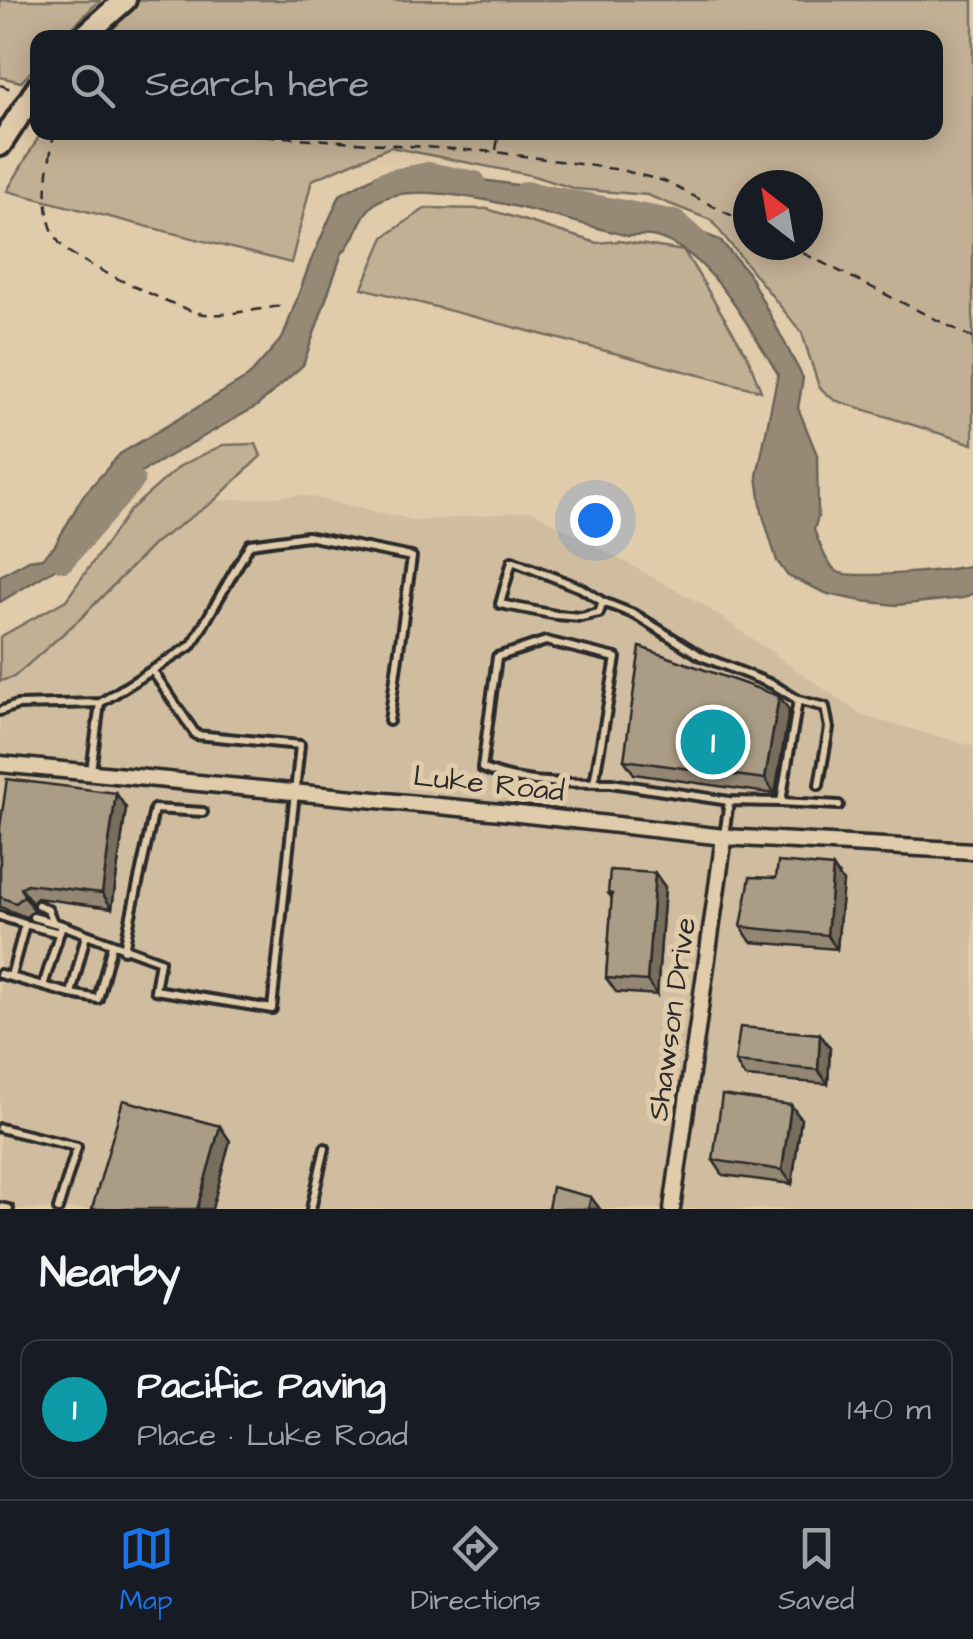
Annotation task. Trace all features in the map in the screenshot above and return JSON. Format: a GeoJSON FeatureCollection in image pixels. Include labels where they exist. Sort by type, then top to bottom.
{"type":"FeatureCollection","features":[{"type":"Feature","properties":{"kind":"street"},"geometry":{"type":"LineString","coordinates":[[91,30],[125,0]]}},
{"type":"Feature","properties":{"kind":"street"},"geometry":{"type":"LineString","coordinates":[[0,145],[30,99]]}},
{"type":"Feature","properties":{"kind":"street","name":"Luke Road"},"geometry":{"type":"LineString","coordinates":[[0,764],[724,837],[973,852]]}},
{"type":"Feature","properties":{"kind":"street","name":"Shawson Drive"},"geometry":{"type":"LineString","coordinates":[[672,1209],[724,837]]}},
{"type":"Feature","properties":{"kind":"lane"},"geometry":{"type":"LineString","coordinates":[[0,711],[17,705],[100,703],[192,645],[250,544],[306,536],[412,558],[389,720]]}},
{"type":"Feature","properties":{"kind":"lane"},"geometry":{"type":"LineString","coordinates":[[603,602],[599,613],[582,617],[500,604],[512,561],[636,615],[702,656],[774,684],[798,700],[825,706],[829,728],[819,784]]}},
{"type":"Feature","properties":{"kind":"lane"},"geometry":{"type":"LineString","coordinates":[[594,783],[616,658],[546,641],[497,658],[482,768],[518,780],[685,792],[729,801],[839,805]]}},
{"type":"Feature","properties":{"kind":"lane"},"geometry":{"type":"LineString","coordinates":[[33,917],[160,961],[156,990],[272,1009],[300,745],[196,734],[152,670]]}},
{"type":"Feature","properties":{"kind":"lane"},"geometry":{"type":"LineString","coordinates":[[781,802],[798,700]]}},
{"type":"Feature","properties":{"kind":"lane"},"geometry":{"type":"LineString","coordinates":[[91,772],[100,703]]}},
{"type":"Feature","properties":{"kind":"lane"},"geometry":{"type":"LineString","coordinates":[[724,837],[729,801]]}},
{"type":"Feature","properties":{"kind":"lane"},"geometry":{"type":"LineString","coordinates":[[124,950],[154,809],[202,812]]}},
{"type":"Feature","properties":{"kind":"lane"},"geometry":{"type":"LineString","coordinates":[[38,905],[48,910],[58,926],[42,986]]}},
{"type":"Feature","properties":{"kind":"lane"},"geometry":{"type":"LineString","coordinates":[[0,916],[25,924],[58,926]]}},
{"type":"Feature","properties":{"kind":"lane"},"geometry":{"type":"LineString","coordinates":[[12,976],[25,924]]}},
{"type":"Feature","properties":{"kind":"lane"},"geometry":{"type":"LineString","coordinates":[[71,994],[86,936]]}},
{"type":"Feature","properties":{"kind":"lane"},"geometry":{"type":"LineString","coordinates":[[0,974],[98,999],[112,945]]}},
{"type":"Feature","properties":{"kind":"lane"},"geometry":{"type":"LineString","coordinates":[[0,1128],[77,1147],[58,1209]]}},
{"type":"Feature","properties":{"kind":"lane"},"geometry":{"type":"LineString","coordinates":[[312,1209],[325,1148]]}},
{"type":"Feature","properties":{"kind":"lane"},"geometry":{"type":"LineString","coordinates":[[0,1206],[9,1209]]}},
{"type":"Feature","properties":{"kind":"path"},"geometry":{"type":"LineString","coordinates":[[53,140],[47,188],[50,221],[60,246],[87,265],[201,314],[283,306]]}},
{"type":"Feature","properties":{"kind":"path"},"geometry":{"type":"LineString","coordinates":[[290,140],[496,152],[620,170],[664,181],[733,216]]}},
{"type":"Feature","properties":{"kind":"path"},"geometry":{"type":"LineString","coordinates":[[496,152],[498,140]]}},
{"type":"Feature","properties":{"kind":"path"},"geometry":{"type":"LineString","coordinates":[[817,260],[973,338]]}},
{"type":"Feature","properties":{"kind":"shaded area"},"geometry":{"type":"Polygon","coordinates":[[[0,0],[100,0],[70,30],[30,30],[30,72],[21,82],[0,77],[0,0]]]}},
{"type":"Feature","properties":{"kind":"shaded area"},"geometry":{"type":"Polygon","coordinates":[[[138,0],[973,0],[973,444],[834,400],[819,387],[802,333],[743,260],[823,260],[823,170],[733,170],[733,247],[711,220],[647,195],[576,189],[530,175],[390,147],[312,180],[291,263],[7,191],[37,140],[943,140],[943,30],[112,30],[138,0]]]}},
{"type":"Feature","properties":{"kind":"shaded area"},"geometry":{"type":"Polygon","coordinates":[[[377,175],[454,176],[517,185],[595,211],[660,217],[720,240],[733,260],[748,273],[803,378],[798,408],[817,455],[818,516],[814,530],[830,564],[838,572],[863,575],[973,565],[973,593],[963,598],[896,605],[828,594],[788,576],[777,561],[762,512],[757,476],[778,374],[726,293],[692,256],[652,236],[628,236],[500,203],[428,193],[399,194],[377,202],[366,213],[342,253],[303,365],[257,406],[141,472],[131,489],[89,525],[76,551],[61,565],[0,602],[0,576],[29,560],[42,558],[54,547],[83,496],[120,454],[248,377],[283,337],[340,195],[377,175]]]}},
{"type":"Feature","properties":{"kind":"shaded area"},"geometry":{"type":"Polygon","coordinates":[[[426,208],[487,209],[597,243],[619,241],[684,251],[747,355],[761,391],[362,288],[384,237],[426,208]]]}},
{"type":"Feature","properties":{"kind":"shaded area"},"geometry":{"type":"Polygon","coordinates":[[[256,444],[261,456],[214,501],[156,542],[81,618],[14,677],[0,681],[0,637],[66,600],[130,510],[180,466],[223,445],[256,444]]]}},
{"type":"Feature","properties":{"kind":"shaded area"},"geometry":{"type":"Polygon","coordinates":[[[302,495],[418,521],[532,511],[705,606],[863,716],[973,746],[973,1209],[0,1209],[0,681],[14,676],[81,618],[156,542],[214,501],[302,495]]]}},
{"type":"Feature","properties":{"kind":"building"},"geometry":{"type":"Polygon","coordinates":[[[640,647],[779,696],[765,779],[624,760],[640,647]]]}},
{"type":"Feature","properties":{"kind":"building"},"geometry":{"type":"Polygon","coordinates":[[[7,779],[116,793],[102,893],[27,884],[21,888],[24,896],[16,903],[0,897],[0,827],[7,779]]]}},
{"type":"Feature","properties":{"kind":"building"},"geometry":{"type":"Polygon","coordinates":[[[778,862],[833,867],[827,935],[741,927],[750,877],[776,878],[778,862]]]}},
{"type":"Feature","properties":{"kind":"building"},"geometry":{"type":"Polygon","coordinates":[[[610,870],[655,873],[647,981],[606,978],[610,870]]]}},
{"type":"Feature","properties":{"kind":"building"},"geometry":{"type":"Polygon","coordinates":[[[740,1027],[820,1034],[818,1070],[735,1062],[740,1027]]]}},
{"type":"Feature","properties":{"kind":"building"},"geometry":{"type":"Polygon","coordinates":[[[722,1095],[791,1105],[782,1170],[713,1160],[722,1095]]]}},
{"type":"Feature","properties":{"kind":"building"},"geometry":{"type":"Polygon","coordinates":[[[123,1100],[220,1126],[197,1209],[92,1209],[123,1100]]]}},
{"type":"Feature","properties":{"kind":"building"},"geometry":{"type":"Polygon","coordinates":[[[552,1187],[591,1197],[588,1209],[548,1209],[552,1187]]]}},
{"type":"Feature","properties":{"kind":"waterway"},"geometry":{"type":"LineString","coordinates":[[384,182],[428,173],[475,182]]}},
{"type":"Feature","properties":{"kind":"waterway"},"geometry":{"type":"LineString","coordinates":[[526,192],[675,221],[702,245]]}},
{"type":"Feature","properties":{"kind":"waterway"},"geometry":{"type":"LineString","coordinates":[[63,561],[134,480]]}},
{"type":"Feature","properties":{"kind":"place","name":"Pacific Paving"},"geometry":{"type":"Point","coordinates":[713,742]}}]}
